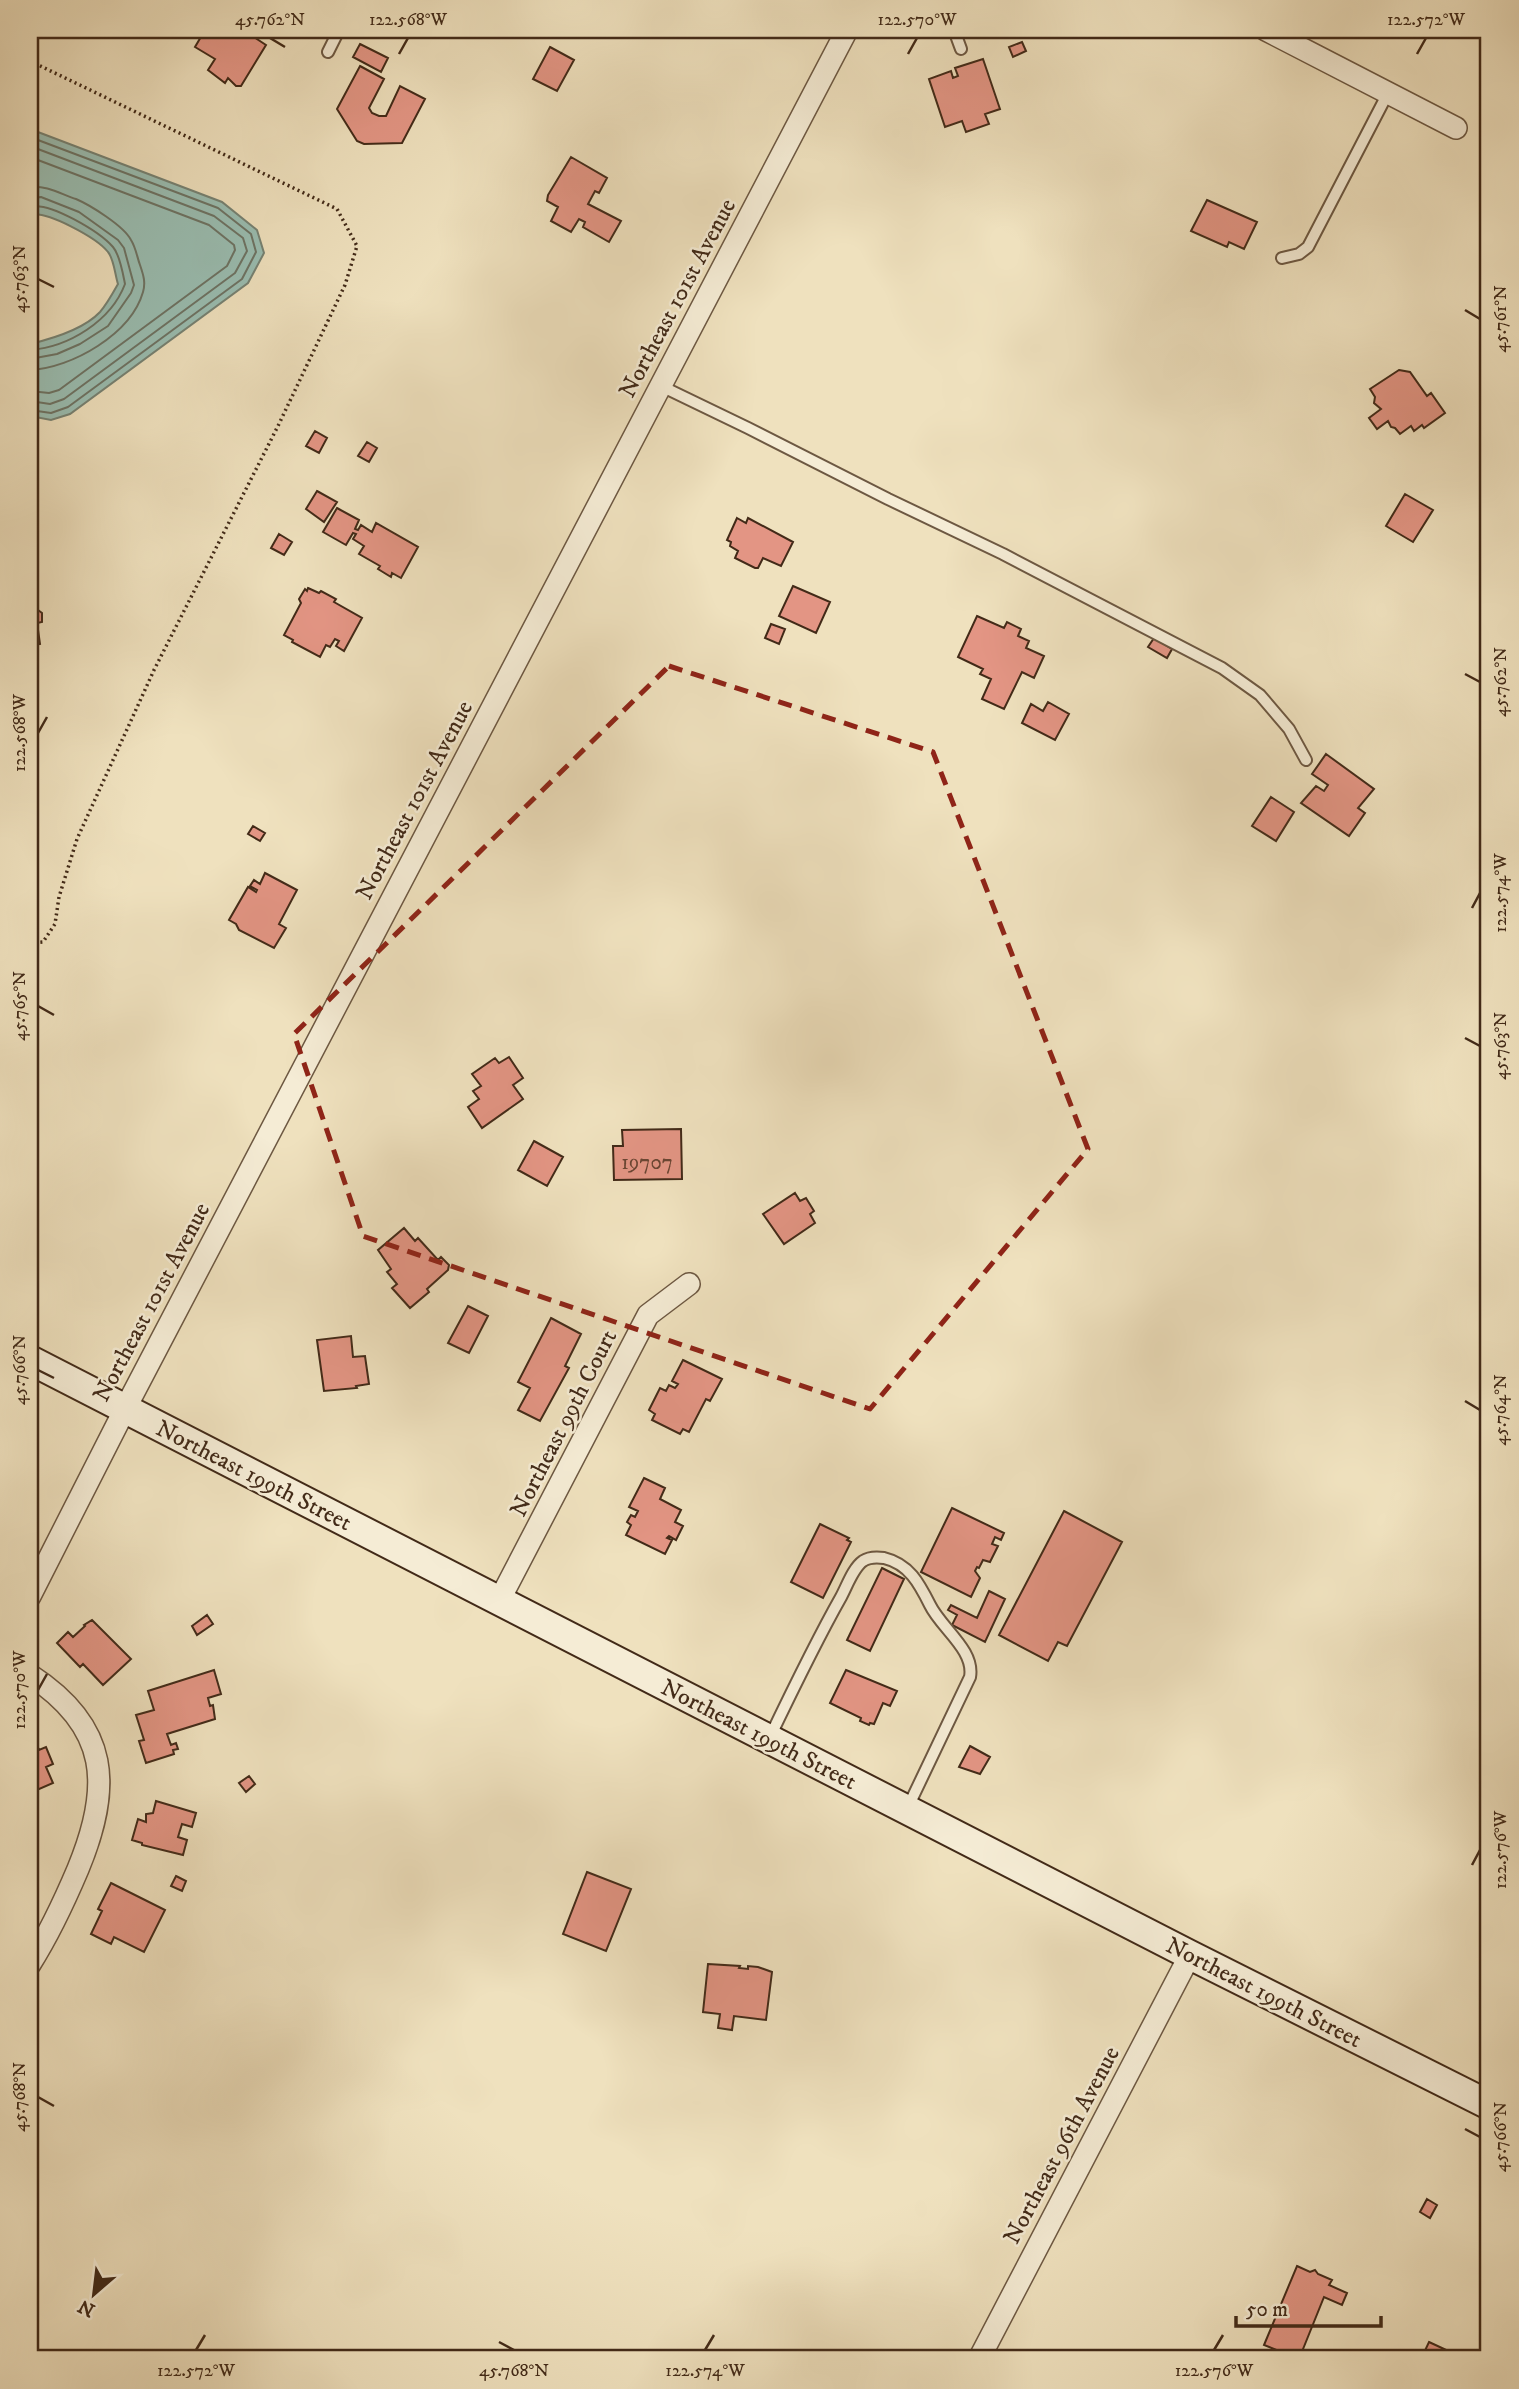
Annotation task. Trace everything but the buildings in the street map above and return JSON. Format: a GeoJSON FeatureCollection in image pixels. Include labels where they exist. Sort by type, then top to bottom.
{"type":"FeatureCollection","features":[{"type":"Feature","properties":{"kind":"main road","name":"Northeast 199th Street"},"geometry":{"type":"LineString","coordinates":[[30,1360],[906,1810],[1489,2105]]}},
{"type":"Feature","properties":{"kind":"street","name":"Northeast 101st Avenue"},"geometry":{"type":"LineString","coordinates":[[30,1596],[125,1409],[847,30]]}},
{"type":"Feature","properties":{"kind":"street"},"geometry":{"type":"LineString","coordinates":[[1266,30],[1456,128]]}},
{"type":"Feature","properties":{"kind":"street","name":"Northeast 99th Court"},"geometry":{"type":"LineString","coordinates":[[499,1601],[649,1315],[689,1284]]}},
{"type":"Feature","properties":{"kind":"street"},"geometry":{"type":"LineString","coordinates":[[30,1675],[44,1684],[83,1725],[93,1746],[99,1770],[100,1800],[93,1830],[66,1898],[30,1964]]}},
{"type":"Feature","properties":{"kind":"street","name":"Northeast 96th Avenue"},"geometry":{"type":"LineString","coordinates":[[979,2359],[1190,1955]]}},
{"type":"Feature","properties":{"kind":"lane"},"geometry":{"type":"LineString","coordinates":[[328,52],[339,30]]}},
{"type":"Feature","properties":{"kind":"lane"},"geometry":{"type":"LineString","coordinates":[[954,30],[961,49]]}},
{"type":"Feature","properties":{"kind":"lane"},"geometry":{"type":"LineString","coordinates":[[1282,258],[1299,254],[1308,247],[1388,93]]}},
{"type":"Feature","properties":{"kind":"lane"},"geometry":{"type":"LineString","coordinates":[[661,386],[1003,554],[1222,668],[1260,695],[1289,729],[1306,760]]}},
{"type":"Feature","properties":{"kind":"lane"},"geometry":{"type":"LineString","coordinates":[[769,1739],[817,1640],[855,1571],[863,1561],[875,1556],[892,1560],[912,1574],[933,1611],[965,1653],[972,1670],[906,1810]]}},
{"type":"Feature","properties":{"kind":"path"},"geometry":{"type":"LineString","coordinates":[[30,61],[337,209],[357,246],[339,296],[278,426],[154,670],[77,839],[59,897],[55,924],[43,942],[30,943]]}},
{"type":"Feature","properties":{"kind":"highlighted area"},"geometry":{"type":"Polygon","coordinates":[[[669,666],[933,752],[1088,1149],[870,1409],[363,1236],[294,1034],[669,666]]]}},
{"type":"Feature","properties":{"kind":"water"},"geometry":{"type":"Polygon","coordinates":[[[30,129],[222,202],[257,230],[264,253],[248,283],[70,414],[51,420],[30,416],[30,344],[67,332],[93,318],[105,306],[118,284],[112,259],[102,246],[59,221],[30,215],[30,129]]]}}]}
